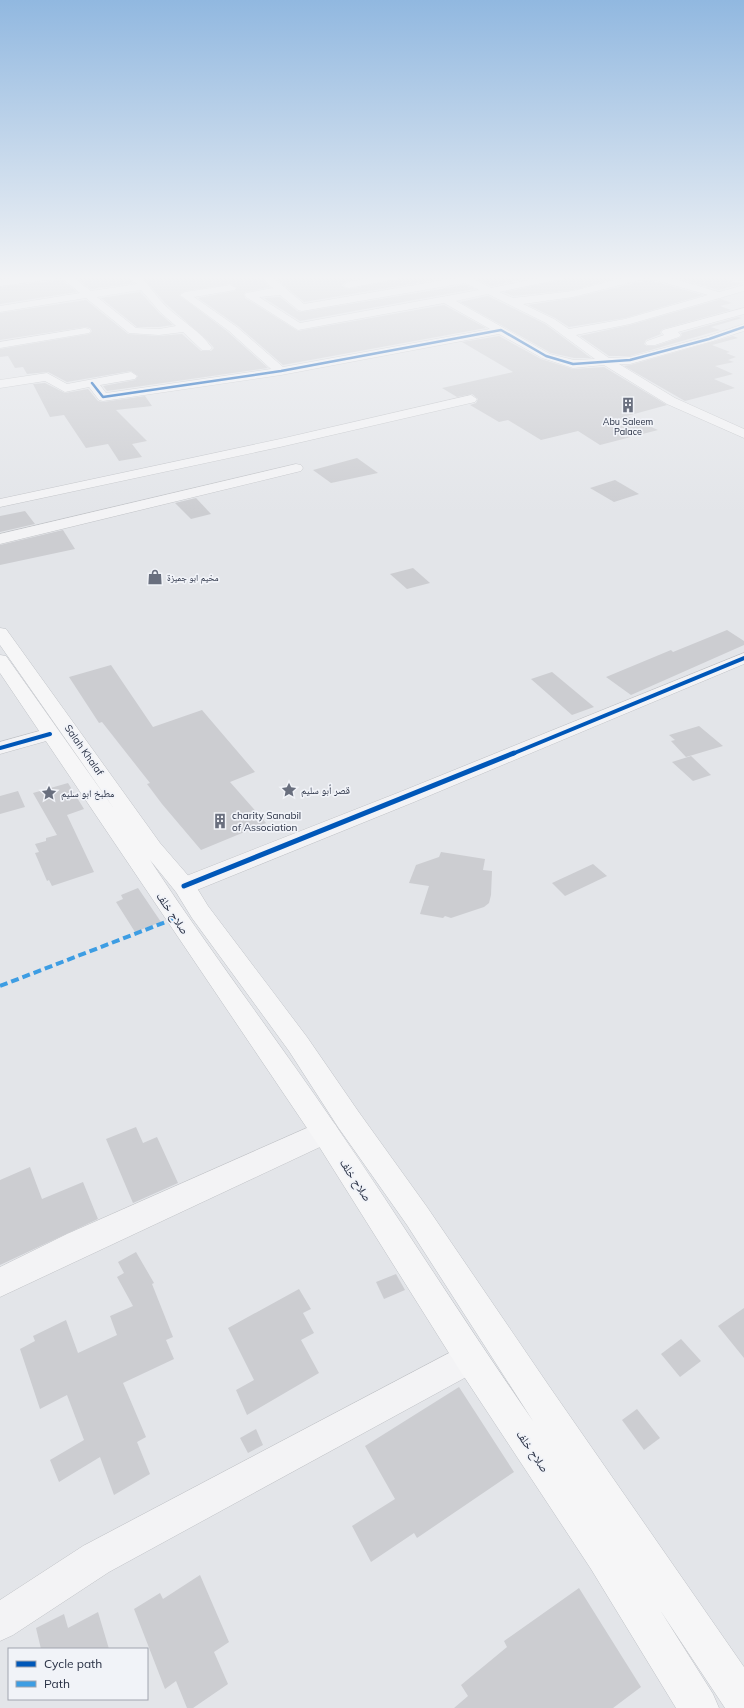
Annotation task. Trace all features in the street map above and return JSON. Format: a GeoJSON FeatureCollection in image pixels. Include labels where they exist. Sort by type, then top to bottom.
{"type":"FeatureCollection","features":[{"type":"Feature","properties":{"kind":"main road","name":"Salah Khalaf"},"geometry":{"type":"LineString","coordinates":[[0,633],[152,848],[184,886]]}},
{"type":"Feature","properties":{"kind":"main road","name":"صلاح خلف"},"geometry":{"type":"LineString","coordinates":[[0,660],[140,862],[176,918],[247,1017],[325,1132],[470,1358],[604,1556],[699,1708]]}},
{"type":"Feature","properties":{"kind":"main road"},"geometry":{"type":"LineString","coordinates":[[184,886],[200,912],[298,1044],[348,1119],[417,1216],[537,1398],[744,1701]]}},
{"type":"Feature","properties":{"kind":"street"},"geometry":{"type":"LineString","coordinates":[[262,355],[281,371]]}},
{"type":"Feature","properties":{"kind":"street"},"geometry":{"type":"LineString","coordinates":[[92,384],[103,397],[281,371],[368,355]]}},
{"type":"Feature","properties":{"kind":"street"},"geometry":{"type":"LineString","coordinates":[[548,355],[558,360],[573,364],[630,360],[651,355]]}},
{"type":"Feature","properties":{"kind":"street"},"geometry":{"type":"LineString","coordinates":[[596,355],[671,401],[744,434]]}},
{"type":"Feature","properties":{"kind":"street"},"geometry":{"type":"LineString","coordinates":[[0,384],[47,376],[65,388],[131,376]]}},
{"type":"Feature","properties":{"kind":"street"},"geometry":{"type":"LineString","coordinates":[[0,503],[471,399]]}},
{"type":"Feature","properties":{"kind":"street"},"geometry":{"type":"LineString","coordinates":[[0,539],[296,468]]}},
{"type":"Feature","properties":{"kind":"street"},"geometry":{"type":"LineString","coordinates":[[184,886],[407,797],[744,658]]}},
{"type":"Feature","properties":{"kind":"street"},"geometry":{"type":"LineString","coordinates":[[0,748],[50,734]]}},
{"type":"Feature","properties":{"kind":"street"},"geometry":{"type":"LineString","coordinates":[[0,1282],[78,1244],[325,1132]]}},
{"type":"Feature","properties":{"kind":"street"},"geometry":{"type":"LineString","coordinates":[[0,1622],[96,1559],[470,1358]]}},
{"type":"Feature","properties":{"kind":"building"},"geometry":{"type":"Polygon","coordinates":[[[0,355],[253,355],[268,368],[107,391],[103,386],[135,380],[138,376],[131,371],[67,382],[48,372],[27,374],[23,367],[15,368],[8,356],[0,357],[0,355]]]}},
{"type":"Feature","properties":{"kind":"building"},"geometry":{"type":"Polygon","coordinates":[[[271,355],[339,355],[283,365],[271,355]]]}},
{"type":"Feature","properties":{"kind":"building"},"geometry":{"type":"Polygon","coordinates":[[[484,355],[533,355],[541,359],[573,369],[604,367],[667,405],[627,416],[658,430],[600,445],[578,431],[541,440],[508,420],[499,422],[470,405],[476,403],[478,399],[472,394],[457,397],[442,388],[513,372],[484,355]]]}},
{"type":"Feature","properties":{"kind":"building"},"geometry":{"type":"Polygon","coordinates":[[[559,355],[587,355],[591,358],[574,358],[559,355]]]}},
{"type":"Feature","properties":{"kind":"building"},"geometry":{"type":"Polygon","coordinates":[[[607,355],[634,355],[630,356],[607,355]]]}},
{"type":"Feature","properties":{"kind":"building"},"geometry":{"type":"Polygon","coordinates":[[[667,355],[730,355],[736,357],[728,360],[734,362],[715,366],[733,374],[714,379],[735,388],[685,401],[624,366],[667,355]]]}},
{"type":"Feature","properties":{"kind":"building"},"geometry":{"type":"Polygon","coordinates":[[[45,383],[65,393],[88,389],[98,401],[103,402],[145,396],[152,406],[116,410],[147,441],[132,444],[142,457],[119,461],[108,444],[86,448],[64,415],[50,417],[33,384],[45,383]]]}},
{"type":"Feature","properties":{"kind":"building"},"geometry":{"type":"Polygon","coordinates":[[[357,458],[378,473],[331,483],[313,470],[357,458]]]}},
{"type":"Feature","properties":{"kind":"building"},"geometry":{"type":"Polygon","coordinates":[[[615,480],[639,494],[614,502],[590,488],[615,480]]]}},
{"type":"Feature","properties":{"kind":"building"},"geometry":{"type":"Polygon","coordinates":[[[196,498],[211,514],[191,519],[175,503],[196,498]]]}},
{"type":"Feature","properties":{"kind":"building"},"geometry":{"type":"Polygon","coordinates":[[[25,511],[35,524],[0,532],[0,516],[25,511]]]}},
{"type":"Feature","properties":{"kind":"building"},"geometry":{"type":"Polygon","coordinates":[[[63,530],[75,549],[0,565],[0,545],[63,530]]]}},
{"type":"Feature","properties":{"kind":"building"},"geometry":{"type":"Polygon","coordinates":[[[413,568],[430,583],[407,589],[390,574],[413,568]]]}},
{"type":"Feature","properties":{"kind":"building"},"geometry":{"type":"Polygon","coordinates":[[[727,630],[744,641],[744,645],[631,695],[606,677],[671,650],[673,652],[727,630]]]}},
{"type":"Feature","properties":{"kind":"building"},"geometry":{"type":"Polygon","coordinates":[[[111,665],[153,727],[202,710],[255,772],[230,782],[266,823],[201,850],[162,804],[147,784],[150,783],[102,722],[99,723],[69,677],[111,665]]]}},
{"type":"Feature","properties":{"kind":"building"},"geometry":{"type":"Polygon","coordinates":[[[552,672],[594,707],[572,715],[531,679],[552,672]]]}},
{"type":"Feature","properties":{"kind":"building"},"geometry":{"type":"Polygon","coordinates":[[[699,726],[723,746],[686,757],[671,741],[675,740],[669,735],[699,726]]]}},
{"type":"Feature","properties":{"kind":"building"},"geometry":{"type":"Polygon","coordinates":[[[691,756],[711,775],[693,781],[672,762],[691,756]]]}},
{"type":"Feature","properties":{"kind":"building"},"geometry":{"type":"Polygon","coordinates":[[[68,783],[84,809],[67,815],[94,872],[52,886],[49,880],[47,881],[35,853],[39,852],[35,844],[46,841],[46,838],[57,835],[33,793],[68,783]]]}},
{"type":"Feature","properties":{"kind":"building"},"geometry":{"type":"Polygon","coordinates":[[[18,791],[25,807],[0,814],[0,796],[18,791]]]}},
{"type":"Feature","properties":{"kind":"building"},"geometry":{"type":"Polygon","coordinates":[[[441,852],[485,859],[483,870],[492,871],[491,895],[489,903],[484,907],[451,918],[445,916],[443,918],[420,914],[429,886],[409,883],[416,865],[439,857],[441,852]]]}},
{"type":"Feature","properties":{"kind":"building"},"geometry":{"type":"Polygon","coordinates":[[[593,864],[607,876],[565,896],[552,883],[593,864]]]}},
{"type":"Feature","properties":{"kind":"building"},"geometry":{"type":"Polygon","coordinates":[[[138,888],[161,922],[135,932],[116,902],[123,899],[121,895],[138,888]]]}},
{"type":"Feature","properties":{"kind":"building"},"geometry":{"type":"Polygon","coordinates":[[[136,1127],[143,1143],[157,1137],[178,1183],[133,1203],[106,1139],[136,1127]]]}},
{"type":"Feature","properties":{"kind":"building"},"geometry":{"type":"Polygon","coordinates":[[[30,1167],[42,1199],[83,1182],[98,1219],[0,1265],[0,1180],[30,1167]]]}},
{"type":"Feature","properties":{"kind":"building"},"geometry":{"type":"Polygon","coordinates":[[[136,1252],[154,1283],[152,1284],[173,1337],[166,1340],[174,1359],[123,1383],[146,1437],[137,1442],[150,1474],[114,1495],[100,1457],[59,1482],[50,1460],[84,1440],[67,1395],[40,1409],[20,1349],[35,1341],[33,1336],[66,1320],[78,1353],[117,1335],[110,1316],[133,1306],[117,1277],[124,1273],[118,1262],[136,1252]]]}},
{"type":"Feature","properties":{"kind":"building"},"geometry":{"type":"Polygon","coordinates":[[[396,1274],[405,1290],[384,1299],[376,1282],[396,1274]]]}},
{"type":"Feature","properties":{"kind":"building"},"geometry":{"type":"Polygon","coordinates":[[[299,1289],[311,1309],[303,1313],[314,1333],[301,1340],[319,1373],[247,1415],[236,1390],[254,1380],[228,1328],[299,1289]]]}},
{"type":"Feature","properties":{"kind":"building"},"geometry":{"type":"Polygon","coordinates":[[[744,1308],[744,1358],[718,1326],[744,1308]]]}},
{"type":"Feature","properties":{"kind":"building"},"geometry":{"type":"Polygon","coordinates":[[[681,1339],[701,1361],[680,1377],[661,1354],[681,1339]]]}},
{"type":"Feature","properties":{"kind":"building"},"geometry":{"type":"Polygon","coordinates":[[[459,1387],[514,1472],[417,1538],[414,1533],[371,1562],[352,1526],[395,1499],[365,1446],[459,1387]]]}},
{"type":"Feature","properties":{"kind":"building"},"geometry":{"type":"Polygon","coordinates":[[[637,1409],[660,1438],[644,1450],[622,1420],[637,1409]]]}},
{"type":"Feature","properties":{"kind":"building"},"geometry":{"type":"Polygon","coordinates":[[[256,1429],[263,1445],[248,1453],[240,1438],[256,1429]]]}},
{"type":"Feature","properties":{"kind":"building"},"geometry":{"type":"Polygon","coordinates":[[[200,1575],[229,1642],[214,1652],[228,1684],[193,1708],[187,1708],[176,1681],[165,1689],[134,1609],[160,1593],[163,1599],[200,1575]]]}},
{"type":"Feature","properties":{"kind":"building"},"geometry":{"type":"Polygon","coordinates":[[[579,1588],[641,1687],[613,1708],[454,1708],[468,1696],[461,1685],[507,1647],[504,1641],[579,1588]]]}},
{"type":"Feature","properties":{"kind":"building"},"geometry":{"type":"Polygon","coordinates":[[[98,1612],[109,1648],[41,1648],[36,1628],[64,1614],[68,1628],[98,1612]]]}},
{"type":"Feature","properties":{"kind":"marked path"},"geometry":{"type":"LineString","coordinates":[[0,986],[176,918]]}},
{"type":"Feature","properties":{"kind":"cycle path"},"geometry":{"type":"LineString","coordinates":[[92,383],[103,397],[281,371],[368,355]]}},
{"type":"Feature","properties":{"kind":"cycle path"},"geometry":{"type":"LineString","coordinates":[[544,355],[573,364],[630,360],[650,355]]}},
{"type":"Feature","properties":{"kind":"cycle path"},"geometry":{"type":"LineString","coordinates":[[184,886],[407,797],[744,658]]}},
{"type":"Feature","properties":{"kind":"cycle path"},"geometry":{"type":"LineString","coordinates":[[0,748],[50,734]]}},
{"type":"Feature","properties":{"kind":"place","name":"Abu Saleem Palace"},"geometry":{"type":"Point","coordinates":[628,405]}},
{"type":"Feature","properties":{"kind":"place","name":"مخيم ابو جميزة"},"geometry":{"type":"Point","coordinates":[155,577]}},
{"type":"Feature","properties":{"kind":"place","name":"قصر أبو سليم"},"geometry":{"type":"Point","coordinates":[289,790]}},
{"type":"Feature","properties":{"kind":"place","name":"مطبخ ابو سليم"},"geometry":{"type":"Point","coordinates":[49,793]}},
{"type":"Feature","properties":{"kind":"place","name":"charity Sanabil of Association"},"geometry":{"type":"Point","coordinates":[220,821]}}]}
